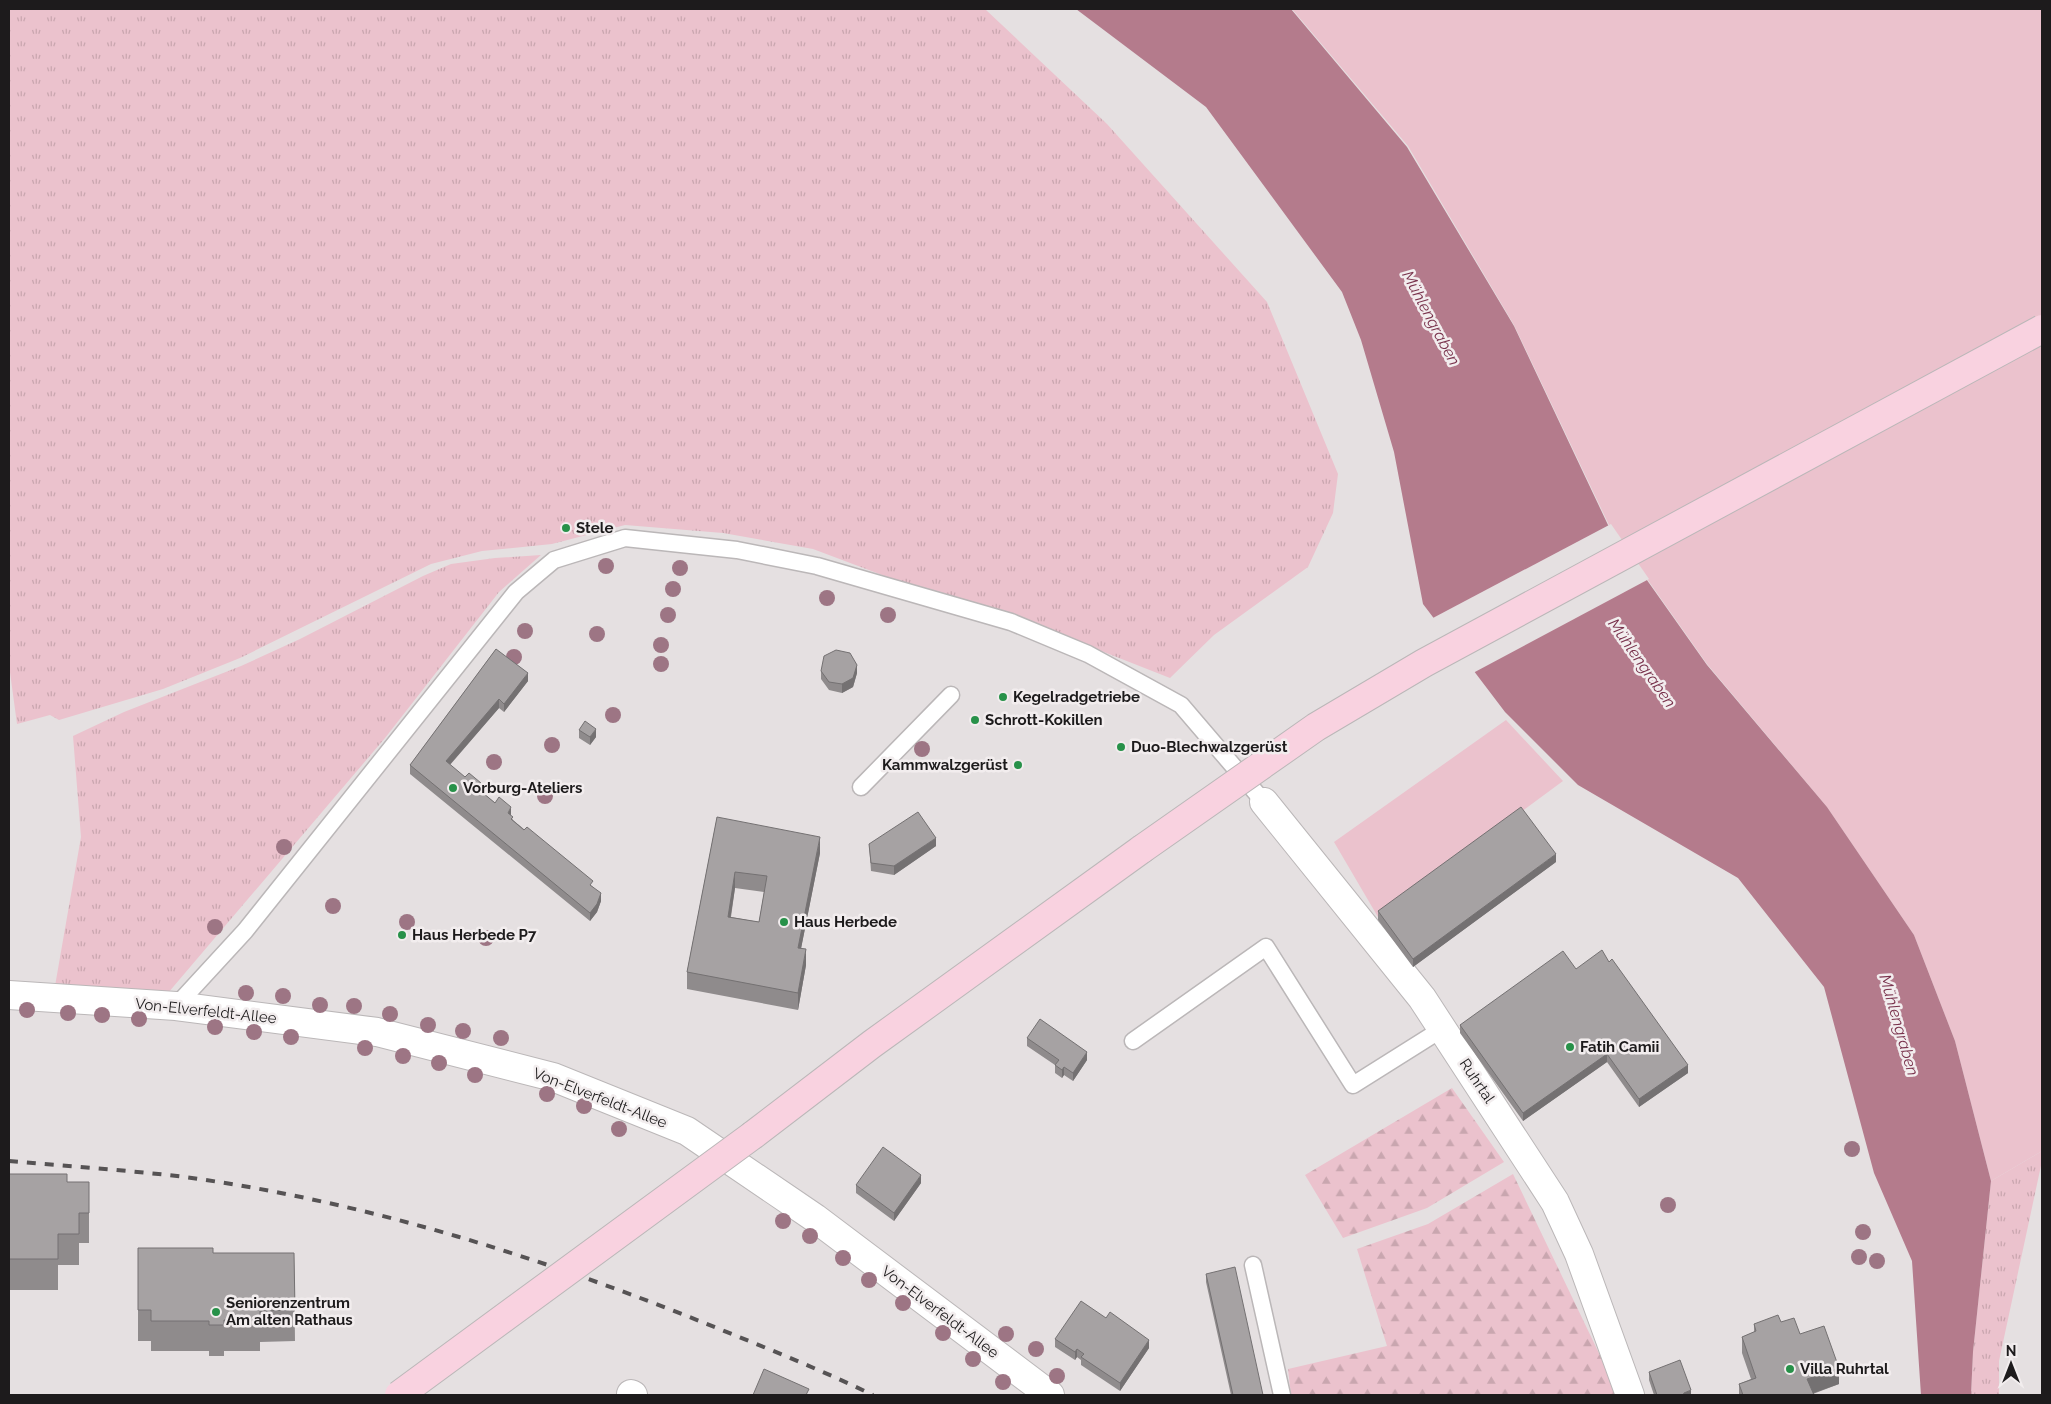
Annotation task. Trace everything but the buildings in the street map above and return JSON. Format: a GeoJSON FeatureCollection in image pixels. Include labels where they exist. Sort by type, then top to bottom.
{"type":"FeatureCollection","features":[{"type":"Feature","properties":{"kind":"main road"},"geometry":{"type":"LineString","coordinates":[[400,1395],[753,1135],[872,1044],[1142,849],[1316,728],[1424,663],[2042,329]]}},
{"type":"Feature","properties":{"kind":"street","name":"Ruhrtal"},"geometry":{"type":"LineString","coordinates":[[1264,802],[1422,998],[1555,1202],[1579,1254],[1630,1395]]}},
{"type":"Feature","properties":{"kind":"street","name":"Von-Elverfeldt-Allee"},"geometry":{"type":"LineString","coordinates":[[9,995],[176,1006],[377,1032],[554,1077],[687,1131],[815,1218],[1050,1395]]}},
{"type":"Feature","properties":{"kind":"lane"},"geometry":{"type":"LineString","coordinates":[[176,1006],[245,931],[516,592],[554,560],[625,538],[737,550],[817,566],[1011,622],[1088,654],[1181,705],[1264,802]]}},
{"type":"Feature","properties":{"kind":"lane"},"geometry":{"type":"LineString","coordinates":[[861,788],[951,695]]}},
{"type":"Feature","properties":{"kind":"lane"},"geometry":{"type":"LineString","coordinates":[[1133,1041],[1266,946],[1353,1085],[1442,1029]]}},
{"type":"Feature","properties":{"kind":"lane"},"geometry":{"type":"LineString","coordinates":[[1253,1265],[1282,1395]]}},
{"type":"Feature","properties":{"kind":"green space"},"geometry":{"type":"Polygon","coordinates":[[[9,9],[985,9],[1107,124],[1267,302],[1338,474],[1333,513],[1308,567],[1214,635],[1170,678],[1015,617],[906,584],[813,549],[723,533],[625,525],[552,544],[482,551],[431,564],[240,658],[163,689],[59,720],[50,715],[17,724],[9,665],[9,9]]]}},
{"type":"Feature","properties":{"kind":"green space"},"geometry":{"type":"Polygon","coordinates":[[[1292,9],[2042,9],[2042,1151],[1991,1181],[1955,1041],[1914,935],[1827,807],[1707,664],[1609,525],[1514,325],[1408,146],[1292,9]]]}},
{"type":"Feature","properties":{"kind":"green space"},"geometry":{"type":"Polygon","coordinates":[[[541,555],[499,592],[385,738],[168,993],[117,988],[55,986],[81,837],[73,736],[124,712],[241,666],[451,564],[495,558],[541,555]]]}},
{"type":"Feature","properties":{"kind":"green space"},"geometry":{"type":"Polygon","coordinates":[[[1506,720],[1563,781],[1378,917],[1334,842],[1506,720]]]}},
{"type":"Feature","properties":{"kind":"green space"},"geometry":{"type":"Polygon","coordinates":[[[1452,1088],[1504,1162],[1427,1208],[1343,1238],[1305,1175],[1452,1088]]]}},
{"type":"Feature","properties":{"kind":"green space"},"geometry":{"type":"Polygon","coordinates":[[[2042,1151],[2042,1161],[1999,1361],[1999,1395],[1971,1395],[1973,1352],[1991,1181],[2042,1151]]]}},
{"type":"Feature","properties":{"kind":"green space"},"geometry":{"type":"Polygon","coordinates":[[[1513,1174],[1619,1395],[1291,1395],[1288,1369],[1387,1346],[1357,1249],[1428,1224],[1513,1174]]]}},
{"type":"Feature","properties":{"kind":"water","name":"Mühlengraben"},"geometry":{"type":"Polygon","coordinates":[[[1076,9],[1291,9],[1407,147],[1514,326],[1608,525],[1707,665],[1827,807],[1914,935],[1955,1041],[1991,1181],[1973,1352],[1971,1395],[1921,1395],[1912,1261],[1874,1173],[1824,987],[1738,878],[1578,785],[1505,712],[1423,604],[1394,452],[1361,340],[1342,292],[1206,107],[1076,9]]]}},
{"type":"Feature","properties":{"kind":"pier"},"geometry":{"type":"Polygon","coordinates":[[[1611,524],[1649,579],[1473,673],[1431,619],[1611,524]]]}},
{"type":"Feature","properties":{"kind":"railway"},"geometry":{"type":"LineString","coordinates":[[9,1161],[185,1177],[251,1187],[383,1216],[513,1253],[640,1298],[788,1357],[873,1395]]}},
{"type":"Feature","properties":{"kind":"place","name":"Stele"},"geometry":{"type":"Point","coordinates":[566,528]}},
{"type":"Feature","properties":{"kind":"place","name":"Kegelradgetriebe"},"geometry":{"type":"Point","coordinates":[1003,697]}},
{"type":"Feature","properties":{"kind":"place","name":"Schrott-Kokillen"},"geometry":{"type":"Point","coordinates":[975,720]}},
{"type":"Feature","properties":{"kind":"place","name":"Duo-Blechwalzgerüst"},"geometry":{"type":"Point","coordinates":[1121,747]}},
{"type":"Feature","properties":{"kind":"place","name":"Kammwalzgerüst"},"geometry":{"type":"Point","coordinates":[1018,765]}},
{"type":"Feature","properties":{"kind":"place","name":"Vorburg-Ateliers"},"geometry":{"type":"Point","coordinates":[453,788]}},
{"type":"Feature","properties":{"kind":"place","name":"Haus Herbede"},"geometry":{"type":"Point","coordinates":[784,922]}},
{"type":"Feature","properties":{"kind":"place","name":"Haus Herbede P7"},"geometry":{"type":"Point","coordinates":[402,935]}},
{"type":"Feature","properties":{"kind":"place","name":"Fatih Camii"},"geometry":{"type":"Point","coordinates":[1570,1047]}},
{"type":"Feature","properties":{"kind":"place","name":"Seniorenzentrum Am alten Rathaus"},"geometry":{"type":"Point","coordinates":[216,1312]}},
{"type":"Feature","properties":{"kind":"place","name":"Villa Ruhrtal"},"geometry":{"type":"Point","coordinates":[1790,1369]}}]}
